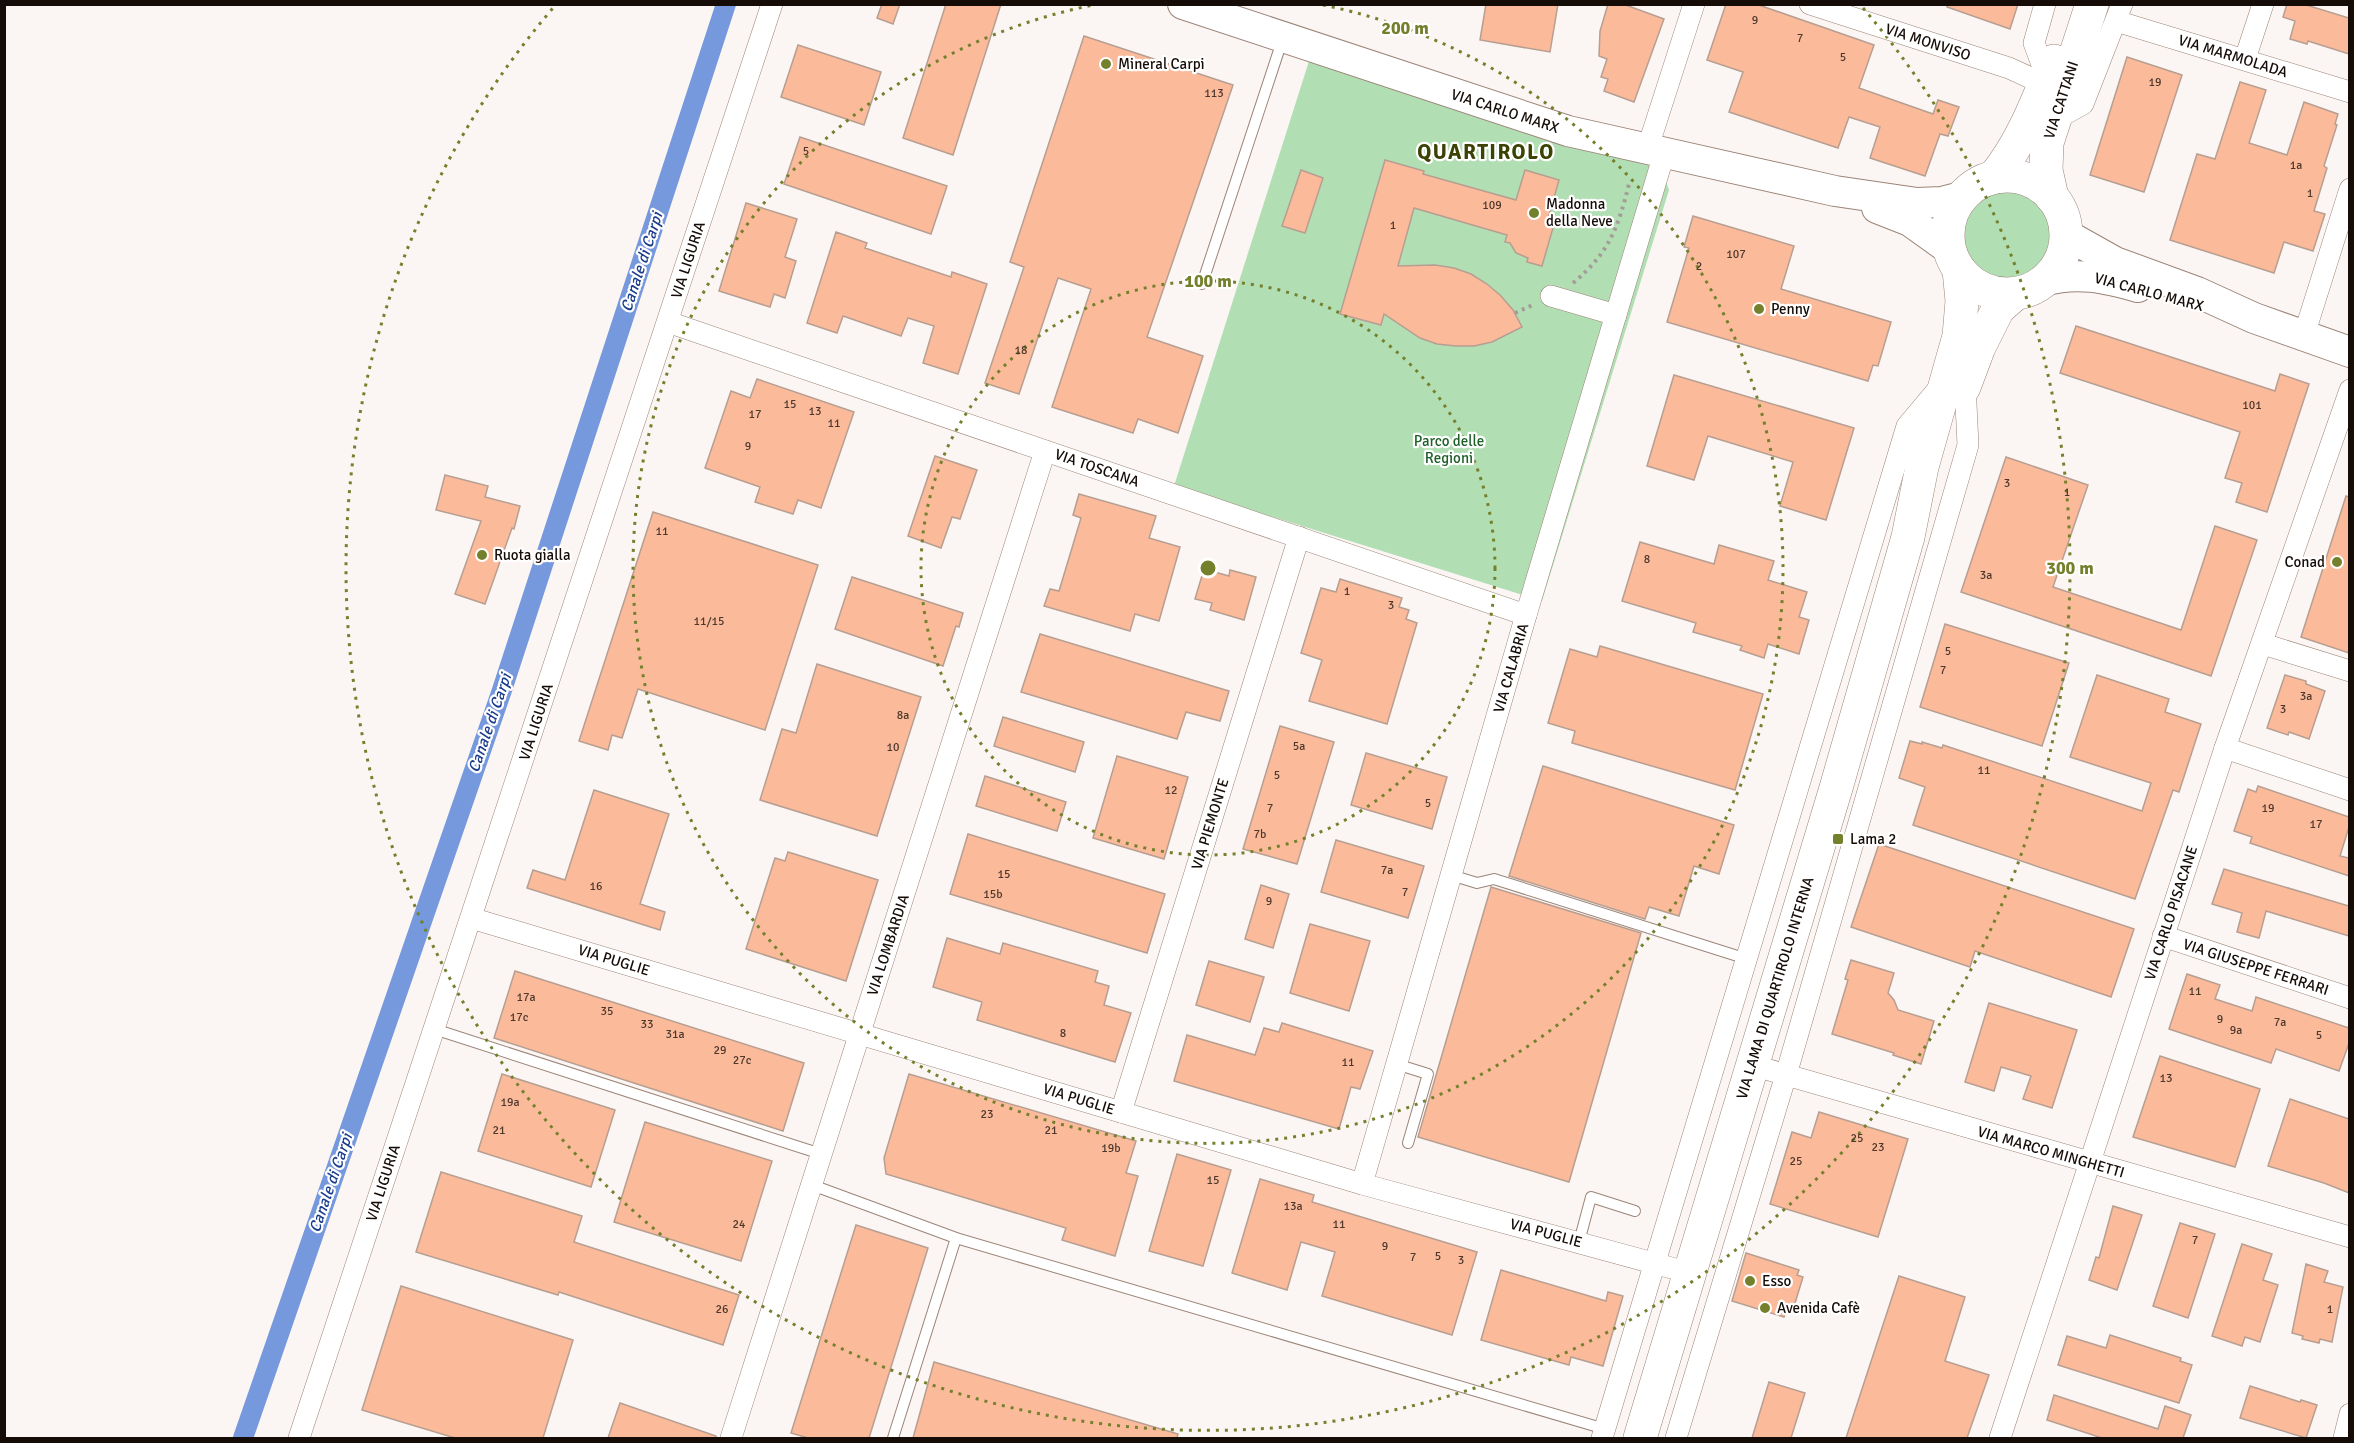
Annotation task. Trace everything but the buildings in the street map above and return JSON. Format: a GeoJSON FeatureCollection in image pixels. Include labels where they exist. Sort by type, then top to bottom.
{"type":"FeatureCollection","features":[{"type":"Feature","properties":{"kind":"main road","name":"VIA CATTANI"},"geometry":{"type":"LineString","coordinates":[[1994,177],[2009,159],[2023,134],[2078,4]]}},
{"type":"Feature","properties":{"kind":"main road","name":"VIA CATTANI"},"geometry":{"type":"LineString","coordinates":[[2052,197],[2046,170],[2047,143],[2110,10]]}},
{"type":"Feature","properties":{"kind":"main road"},"geometry":{"type":"LineString","coordinates":[[1994,177],[2007,176],[2032,182],[2052,197],[2059,208],[2066,234],[2060,260],[2054,271],[2030,287]]}},
{"type":"Feature","properties":{"kind":"main road","name":"VIA CARLO MARX"},"geometry":{"type":"LineString","coordinates":[[1961,197],[1982,182],[1994,177]]}},
{"type":"Feature","properties":{"kind":"main road"},"geometry":{"type":"LineString","coordinates":[[1954,259],[1948,231],[1952,213],[1961,197]]}},
{"type":"Feature","properties":{"kind":"main road","name":"VIA CARLO MARX"},"geometry":{"type":"LineString","coordinates":[[1954,259],[1979,288],[1997,294],[2030,287]]}},
{"type":"Feature","properties":{"kind":"main road","name":"VIA LAMA DI QUARTIROLO INTERNA"},"geometry":{"type":"LineString","coordinates":[[1954,259],[1962,302],[1955,383]]}},
{"type":"Feature","properties":{"kind":"main road","name":"VIA LAMA DI QUARTIROLO INTERNA"},"geometry":{"type":"LineString","coordinates":[[1640,1438],[1836,788],[1908,537],[1922,467],[1955,383],[1979,346],[1998,309],[2030,287]]}},
{"type":"Feature","properties":{"kind":"street","name":"VIA LIGURIA"},"geometry":{"type":"LineString","coordinates":[[299,1438],[772,4]]}},
{"type":"Feature","properties":{"kind":"street","name":"VIA CARLO MARX"},"geometry":{"type":"LineString","coordinates":[[1183,4],[1564,130],[1835,191],[1917,203],[1942,202],[1961,197]]}},
{"type":"Feature","properties":{"kind":"street","name":"VIA CALABRIA"},"geometry":{"type":"LineString","coordinates":[[1362,1184],[1526,615],[1616,315],[1694,4]]}},
{"type":"Feature","properties":{"kind":"street","name":"VIA MONVISO"},"geometry":{"type":"LineString","coordinates":[[1810,4],[2045,81]]}},
{"type":"Feature","properties":{"kind":"street"},"geometry":{"type":"LineString","coordinates":[[2045,4],[2034,43],[2045,81]]}},
{"type":"Feature","properties":{"kind":"street"},"geometry":{"type":"LineString","coordinates":[[2245,59],[2263,4]]}},
{"type":"Feature","properties":{"kind":"street","name":"VIA MARMOLADA"},"geometry":{"type":"LineString","coordinates":[[2110,10],[2245,59],[2349,92]]}},
{"type":"Feature","properties":{"kind":"street"},"geometry":{"type":"LineString","coordinates":[[2304,335],[2349,189]]}},
{"type":"Feature","properties":{"kind":"street","name":"VIA CARLO MARX"},"geometry":{"type":"LineString","coordinates":[[1835,191],[1910,221],[1925,230],[1954,259]]}},
{"type":"Feature","properties":{"kind":"street","name":"VIA CARLO MARX"},"geometry":{"type":"LineString","coordinates":[[2066,234],[2115,262],[2197,292],[2254,318],[2349,352]]}},
{"type":"Feature","properties":{"kind":"street","name":"VIA CARLO MARX"},"geometry":{"type":"LineString","coordinates":[[2030,287],[2061,276],[2077,274],[2108,278],[2199,306],[2254,318]]}},
{"type":"Feature","properties":{"kind":"street"},"geometry":{"type":"LineString","coordinates":[[1551,296],[1616,315]]}},
{"type":"Feature","properties":{"kind":"street","name":"VIA TOSCANA"},"geometry":{"type":"LineString","coordinates":[[668,322],[1526,615]]}},
{"type":"Feature","properties":{"kind":"street"},"geometry":{"type":"LineString","coordinates":[[1604,1434],[1907,426],[1955,383]]}},
{"type":"Feature","properties":{"kind":"street"},"geometry":{"type":"LineString","coordinates":[[1677,1438],[1786,1075],[1968,445],[1955,383]]}},
{"type":"Feature","properties":{"kind":"street","name":"VIA CARLO PISACANE"},"geometry":{"type":"LineString","coordinates":[[2000,1438],[2225,748],[2263,644],[2349,390]]}},
{"type":"Feature","properties":{"kind":"street","name":"VIA LOMBARDIA"},"geometry":{"type":"LineString","coordinates":[[733,1438],[821,1154],[1046,451]]}},
{"type":"Feature","properties":{"kind":"street","name":"VIA PIEMONTE"},"geometry":{"type":"LineString","coordinates":[[1121,1112],[1299,537]]}},
{"type":"Feature","properties":{"kind":"street"},"geometry":{"type":"LineString","coordinates":[[2263,644],[2349,671]]}},
{"type":"Feature","properties":{"kind":"street"},"geometry":{"type":"LineString","coordinates":[[2225,748],[2349,790]]}},
{"type":"Feature","properties":{"kind":"street","name":"VIA PUGLIE"},"geometry":{"type":"LineString","coordinates":[[471,918],[1362,1184],[1690,1273]]}},
{"type":"Feature","properties":{"kind":"street","name":"VIA GIUSEPPE FERRARI"},"geometry":{"type":"LineString","coordinates":[[2163,936],[2349,998]]}},
{"type":"Feature","properties":{"kind":"street","name":"VIA MARCO MINGHETTI"},"geometry":{"type":"LineString","coordinates":[[1752,1065],[2349,1237]]}},
{"type":"Feature","properties":{"kind":"street"},"geometry":{"type":"LineString","coordinates":[[1652,1397],[1695,1373]]}},
{"type":"Feature","properties":{"kind":"street"},"geometry":{"type":"LineString","coordinates":[[2343,1438],[2349,1414]]}},
{"type":"Feature","properties":{"kind":"lane"},"geometry":{"type":"LineString","coordinates":[[1202,284],[1283,38]]}},
{"type":"Feature","properties":{"kind":"lane"},"geometry":{"type":"LineString","coordinates":[[1451,875],[1477,883],[1494,879],[1746,959]]}},
{"type":"Feature","properties":{"kind":"lane"},"geometry":{"type":"LineString","coordinates":[[434,1029],[821,1154]]}},
{"type":"Feature","properties":{"kind":"lane"},"geometry":{"type":"LineString","coordinates":[[1396,1064],[1428,1074],[1408,1143]]}},
{"type":"Feature","properties":{"kind":"lane"},"geometry":{"type":"LineString","coordinates":[[812,1185],[956,1238],[1604,1434]]}},
{"type":"Feature","properties":{"kind":"lane"},"geometry":{"type":"LineString","coordinates":[[1579,1242],[1591,1197],[1635,1211]]}},
{"type":"Feature","properties":{"kind":"lane"},"geometry":{"type":"LineString","coordinates":[[893,1438],[956,1238]]}},
{"type":"Feature","properties":{"kind":"path"},"geometry":{"type":"LineString","coordinates":[[1515,313],[1551,296],[1574,282],[1589,268],[1611,240],[1620,222],[1629,184]]}},
{"type":"Feature","properties":{"kind":"green space","name":"Parco delle Regioni"},"geometry":{"type":"Polygon","coordinates":[[[1316,39],[1653,145],[1669,190],[1542,601],[1174,486],[1316,39]]]}},
{"type":"Feature","properties":{"kind":"green space"},"geometry":{"type":"Polygon","coordinates":[[[2008,192],[2025,196],[2039,205],[2048,219],[2052,236],[2048,253],[2039,267],[2025,276],[2008,280],[1991,276],[1977,267],[1968,253],[1964,236],[1968,219],[1977,205],[1991,196],[2008,192]]]}},
{"type":"Feature","properties":{"kind":"waterway","name":"Canale di Carpi"},"geometry":{"type":"LineString","coordinates":[[243,1438],[502,690],[726,4]]}},
{"type":"Feature","properties":{"kind":"place","name":"Mineral Carpi"},"geometry":{"type":"Point","coordinates":[1106,64]}},
{"type":"Feature","properties":{"kind":"place","name":"Madonna della Neve"},"geometry":{"type":"Point","coordinates":[1534,213]}},
{"type":"Feature","properties":{"kind":"place","name":"Penny"},"geometry":{"type":"Point","coordinates":[1759,309]}},
{"type":"Feature","properties":{"kind":"place","name":"Ruota gialla"},"geometry":{"type":"Point","coordinates":[482,555]}},
{"type":"Feature","properties":{"kind":"place","name":"Conad"},"geometry":{"type":"Point","coordinates":[2337,562]}},
{"type":"Feature","properties":{"kind":"place","name":"Lama 2"},"geometry":{"type":"Point","coordinates":[1838,839]}},
{"type":"Feature","properties":{"kind":"place","name":"Esso"},"geometry":{"type":"Point","coordinates":[1750,1281]}},
{"type":"Feature","properties":{"kind":"place","name":"Avenida Cafè"},"geometry":{"type":"Point","coordinates":[1765,1308]}},
{"type":"Feature","properties":{"kind":"district","name":"QUARTIROLO"},"geometry":{"type":"Point","coordinates":[1486,152]}}]}
